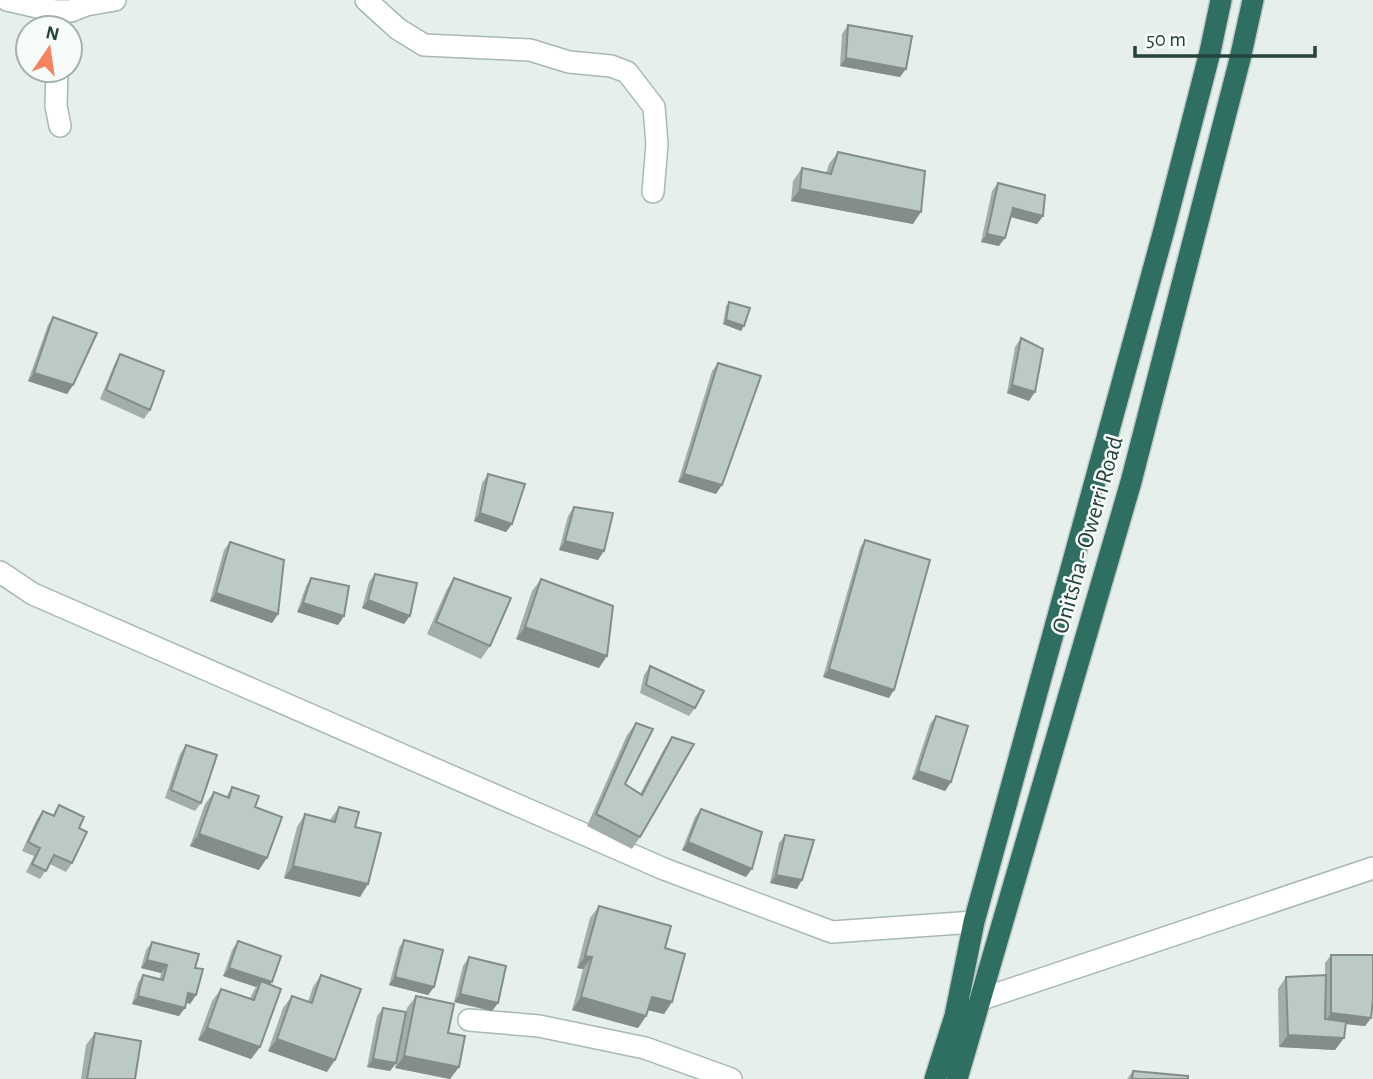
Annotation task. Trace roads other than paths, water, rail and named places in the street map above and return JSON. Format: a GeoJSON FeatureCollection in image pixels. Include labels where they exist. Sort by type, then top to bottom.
{"type":"FeatureCollection","features":[{"type":"Feature","properties":{"kind":"highway","name":"Onitsha - Owerri Road"},"geometry":{"type":"LineString","coordinates":[[935,1079],[955,1016],[974,922],[1164,230],[1221,0]]}},
{"type":"Feature","properties":{"kind":"highway","name":"Onitsha - Owerri Road"},"geometry":{"type":"LineString","coordinates":[[957,1079],[1131,482],[1253,0]]}},
{"type":"Feature","properties":{"kind":"street"},"geometry":{"type":"LineString","coordinates":[[7,0],[42,14]]}},
{"type":"Feature","properties":{"kind":"street"},"geometry":{"type":"LineString","coordinates":[[65,14],[86,5],[115,0]]}},
{"type":"Feature","properties":{"kind":"street"},"geometry":{"type":"LineString","coordinates":[[366,0],[398,29],[424,45],[530,50],[569,62],[611,66],[627,72],[653,107],[657,144],[653,192]]}},
{"type":"Feature","properties":{"kind":"street"},"geometry":{"type":"LineString","coordinates":[[57,84],[56,106],[60,126]]}},
{"type":"Feature","properties":{"kind":"street"},"geometry":{"type":"LineString","coordinates":[[0,572],[33,594],[530,812],[664,869],[832,932],[974,922]]}},
{"type":"Feature","properties":{"kind":"street"},"geometry":{"type":"LineString","coordinates":[[979,1000],[1373,868]]}},
{"type":"Feature","properties":{"kind":"street"},"geometry":{"type":"LineString","coordinates":[[469,1020],[540,1026],[645,1048],[731,1079]]}}]}
